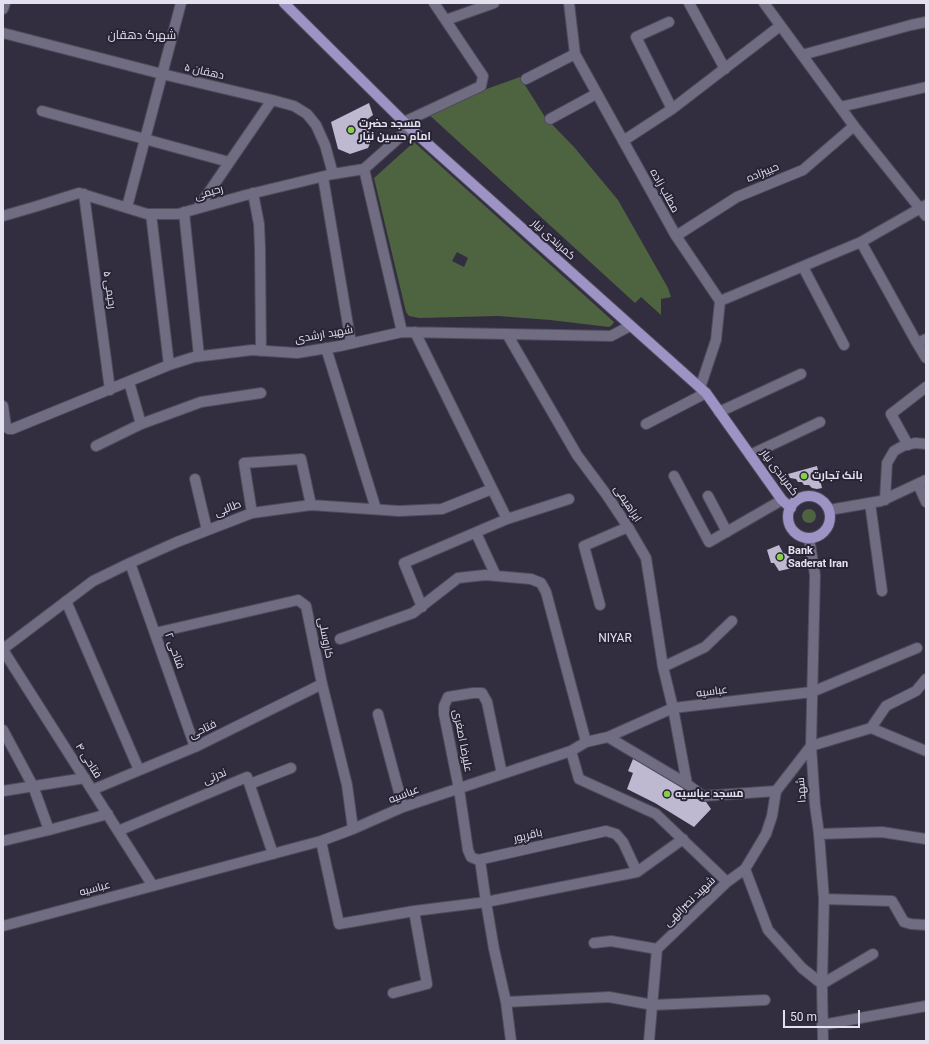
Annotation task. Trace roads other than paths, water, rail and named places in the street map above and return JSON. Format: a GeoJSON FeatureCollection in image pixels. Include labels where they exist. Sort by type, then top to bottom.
{"type":"FeatureCollection","features":[{"type":"Feature","properties":{"kind":"main road","name":"کمربندی نیار"},"geometry":{"type":"LineString","coordinates":[[284,3],[407,125],[703,391],[782,500],[791,508]]}},
{"type":"Feature","properties":{"kind":"main road"},"geometry":{"type":"LineString","coordinates":[[807,496],[820,499],[826,504],[829,510],[829,523],[822,534],[816,537],[809,538],[799,535],[792,528],[789,518],[791,508],[800,498],[807,496]]}},
{"type":"Feature","properties":{"kind":"street"},"geometry":{"type":"LineString","coordinates":[[3,9],[5,3]]}},
{"type":"Feature","properties":{"kind":"street"},"geometry":{"type":"LineString","coordinates":[[126,207],[181,3]]}},
{"type":"Feature","properties":{"kind":"street"},"geometry":{"type":"LineString","coordinates":[[402,332],[364,170],[407,125],[481,86],[484,76],[434,3]]}},
{"type":"Feature","properties":{"kind":"street"},"geometry":{"type":"LineString","coordinates":[[446,20],[494,3]]}},
{"type":"Feature","properties":{"kind":"street","name":"مطلب زاده"},"geometry":{"type":"LineString","coordinates":[[569,3],[575,54],[676,236],[720,301]]}},
{"type":"Feature","properties":{"kind":"street"},"geometry":{"type":"LineString","coordinates":[[689,3],[725,69]]}},
{"type":"Feature","properties":{"kind":"street"},"geometry":{"type":"LineString","coordinates":[[646,424],[703,391],[716,340],[720,301],[862,242],[924,210],[854,126],[764,3]]}},
{"type":"Feature","properties":{"kind":"street"},"geometry":{"type":"LineString","coordinates":[[669,22],[636,38],[672,109]]}},
{"type":"Feature","properties":{"kind":"street"},"geometry":{"type":"LineString","coordinates":[[802,55],[910,25],[926,22]]}},
{"type":"Feature","properties":{"kind":"street"},"geometry":{"type":"LineString","coordinates":[[623,142],[672,109],[780,26]]}},
{"type":"Feature","properties":{"kind":"street","name":"دهقان ۵"},"geometry":{"type":"LineString","coordinates":[[3,33],[162,74],[272,100],[294,106],[307,114],[316,126],[325,145],[350,343]]}},
{"type":"Feature","properties":{"kind":"street"},"geometry":{"type":"LineString","coordinates":[[526,79],[575,54]]}},
{"type":"Feature","properties":{"kind":"street"},"geometry":{"type":"LineString","coordinates":[[840,107],[926,87]]}},
{"type":"Feature","properties":{"kind":"street"},"geometry":{"type":"LineString","coordinates":[[550,119],[596,94]]}},
{"type":"Feature","properties":{"kind":"street"},"geometry":{"type":"LineString","coordinates":[[198,208],[272,100]]}},
{"type":"Feature","properties":{"kind":"street"},"geometry":{"type":"LineString","coordinates":[[42,111],[229,162]]}},
{"type":"Feature","properties":{"kind":"street","name":"حبیبزاده"},"geometry":{"type":"LineString","coordinates":[[676,236],[737,197],[804,170],[854,126]]}},
{"type":"Feature","properties":{"kind":"street","name":"رحیمی"},"geometry":{"type":"LineString","coordinates":[[3,216],[79,193],[147,214],[178,214],[253,193],[328,175],[364,170]]}},
{"type":"Feature","properties":{"kind":"street"},"geometry":{"type":"LineString","coordinates":[[253,193],[259,224],[261,351]]}},
{"type":"Feature","properties":{"kind":"street","name":"رحیمی ۵"},"geometry":{"type":"LineString","coordinates":[[84,194],[110,390]]}},
{"type":"Feature","properties":{"kind":"street"},"geometry":{"type":"LineString","coordinates":[[184,212],[199,356]]}},
{"type":"Feature","properties":{"kind":"street"},"geometry":{"type":"LineString","coordinates":[[151,214],[169,365]]}},
{"type":"Feature","properties":{"kind":"street"},"geometry":{"type":"LineString","coordinates":[[862,242],[922,341],[926,358]]}},
{"type":"Feature","properties":{"kind":"street"},"geometry":{"type":"LineString","coordinates":[[803,267],[844,345]]}},
{"type":"Feature","properties":{"kind":"street","name":"شهید ارشدی"},"geometry":{"type":"LineString","coordinates":[[3,406],[6,427],[9,430],[169,365],[199,356],[252,350],[297,353],[402,332],[611,336],[630,326]]}},
{"type":"Feature","properties":{"kind":"street"},"geometry":{"type":"LineString","coordinates":[[415,332],[507,519]]}},
{"type":"Feature","properties":{"kind":"street","name":"ابراهیمی"},"geometry":{"type":"LineString","coordinates":[[507,334],[577,455],[606,494],[646,558],[663,667],[673,708],[687,784]]}},
{"type":"Feature","properties":{"kind":"street"},"geometry":{"type":"LineString","coordinates":[[326,348],[376,509]]}},
{"type":"Feature","properties":{"kind":"street"},"geometry":{"type":"LineString","coordinates":[[719,412],[801,374]]}},
{"type":"Feature","properties":{"kind":"street"},"geometry":{"type":"LineString","coordinates":[[128,382],[141,424]]}},
{"type":"Feature","properties":{"kind":"street"},"geometry":{"type":"LineString","coordinates":[[908,445],[891,414],[926,387]]}},
{"type":"Feature","properties":{"kind":"street"},"geometry":{"type":"LineString","coordinates":[[96,446],[141,424],[201,402],[260,392]]}},
{"type":"Feature","properties":{"kind":"street"},"geometry":{"type":"LineString","coordinates":[[750,455],[820,422]]}},
{"type":"Feature","properties":{"kind":"street"},"geometry":{"type":"LineString","coordinates":[[885,500],[887,463],[894,451],[915,443],[926,444]]}},
{"type":"Feature","properties":{"kind":"street"},"geometry":{"type":"LineString","coordinates":[[252,513],[244,463],[301,459],[311,505]]}},
{"type":"Feature","properties":{"kind":"street"},"geometry":{"type":"LineString","coordinates":[[674,476],[709,542],[782,500]]}},
{"type":"Feature","properties":{"kind":"street"},"geometry":{"type":"LineString","coordinates":[[195,479],[207,530]]}},
{"type":"Feature","properties":{"kind":"street"},"geometry":{"type":"LineString","coordinates":[[829,510],[885,500],[922,482],[926,502]]}},
{"type":"Feature","properties":{"kind":"street","name":"طالبی"},"geometry":{"type":"LineString","coordinates":[[3,649],[93,581],[130,563],[207,530],[252,513],[311,505],[399,511],[442,509],[492,489]]}},
{"type":"Feature","properties":{"kind":"street"},"geometry":{"type":"LineString","coordinates":[[708,496],[727,532]]}},
{"type":"Feature","properties":{"kind":"street"},"geometry":{"type":"LineString","coordinates":[[422,606],[404,563],[507,519],[569,499]]}},
{"type":"Feature","properties":{"kind":"street"},"geometry":{"type":"LineString","coordinates":[[870,503],[882,591]]}},
{"type":"Feature","properties":{"kind":"street"},"geometry":{"type":"LineString","coordinates":[[600,605],[584,546],[628,527]]}},
{"type":"Feature","properties":{"kind":"street"},"geometry":{"type":"LineString","coordinates":[[476,533],[496,576]]}},
{"type":"Feature","properties":{"kind":"street","name":"شهدا"},"geometry":{"type":"LineString","coordinates":[[809,538],[815,575],[811,746],[814,805],[819,834],[824,899],[822,984],[823,1041]]}},
{"type":"Feature","properties":{"kind":"street","name":"فتاحی ۲"},"geometry":{"type":"LineString","coordinates":[[130,563],[196,747]]}},
{"type":"Feature","properties":{"kind":"street"},"geometry":{"type":"LineString","coordinates":[[340,639],[413,613],[458,578],[485,575],[530,579],[541,583],[546,592],[586,742]]}},
{"type":"Feature","properties":{"kind":"street","name":"کاروسلی"},"geometry":{"type":"LineString","coordinates":[[155,633],[298,600],[306,606],[322,684],[347,785],[353,829]]}},
{"type":"Feature","properties":{"kind":"street"},"geometry":{"type":"LineString","coordinates":[[66,601],[139,770]]}},
{"type":"Feature","properties":{"kind":"street"},"geometry":{"type":"LineString","coordinates":[[663,667],[705,647],[732,622]]}},
{"type":"Feature","properties":{"kind":"street","name":"عباسیه"},"geometry":{"type":"LineString","coordinates":[[3,926],[321,841],[403,807],[571,751],[586,742],[608,737],[673,708],[812,692],[917,648]]}},
{"type":"Feature","properties":{"kind":"street","name":"فتاحی ۴"},"geometry":{"type":"LineString","coordinates":[[3,649],[153,886]]}},
{"type":"Feature","properties":{"kind":"street"},"geometry":{"type":"LineString","coordinates":[[608,737],[687,784],[702,796],[776,791],[811,746],[871,728],[886,706],[916,691],[926,679]]}},
{"type":"Feature","properties":{"kind":"street","name":"فتاحی"},"geometry":{"type":"LineString","coordinates":[[92,790],[196,747],[322,684]]}},
{"type":"Feature","properties":{"kind":"street","name":"علیرضا اصغری"},"geometry":{"type":"LineString","coordinates":[[459,789],[444,714],[444,706],[448,697],[482,693],[487,702],[502,774]]}},
{"type":"Feature","properties":{"kind":"street"},"geometry":{"type":"LineString","coordinates":[[378,714],[403,807]]}},
{"type":"Feature","properties":{"kind":"street"},"geometry":{"type":"LineString","coordinates":[[871,728],[926,751]]}},
{"type":"Feature","properties":{"kind":"street"},"geometry":{"type":"LineString","coordinates":[[3,730],[33,786],[49,830]]}},
{"type":"Feature","properties":{"kind":"street"},"geometry":{"type":"LineString","coordinates":[[571,751],[579,779],[656,814],[727,882]]}},
{"type":"Feature","properties":{"kind":"street"},"geometry":{"type":"LineString","coordinates":[[273,854],[250,784],[291,768]]}},
{"type":"Feature","properties":{"kind":"street","name":"ندرتی"},"geometry":{"type":"LineString","coordinates":[[118,831],[246,777],[248,778],[250,784]]}},
{"type":"Feature","properties":{"kind":"street"},"geometry":{"type":"LineString","coordinates":[[3,791],[85,778]]}},
{"type":"Feature","properties":{"kind":"street"},"geometry":{"type":"LineString","coordinates":[[459,789],[468,850],[471,857],[480,860],[494,949],[506,1002],[511,1041]]}},
{"type":"Feature","properties":{"kind":"street","name":"شهید نصرالهی"},"geometry":{"type":"LineString","coordinates":[[657,949],[727,882],[745,869],[766,834],[772,816],[776,791]]}},
{"type":"Feature","properties":{"kind":"street"},"geometry":{"type":"LineString","coordinates":[[3,841],[108,814]]}},
{"type":"Feature","properties":{"kind":"street","name":"باقرپور"},"geometry":{"type":"LineString","coordinates":[[480,860],[606,831],[616,834],[623,842],[637,872]]}},
{"type":"Feature","properties":{"kind":"street"},"geometry":{"type":"LineString","coordinates":[[819,834],[882,832],[926,839]]}},
{"type":"Feature","properties":{"kind":"street"},"geometry":{"type":"LineString","coordinates":[[321,841],[339,924],[414,911],[486,902],[637,872],[683,839]]}},
{"type":"Feature","properties":{"kind":"street"},"geometry":{"type":"LineString","coordinates":[[745,869],[768,930],[802,968],[822,984],[873,954]]}},
{"type":"Feature","properties":{"kind":"street"},"geometry":{"type":"LineString","coordinates":[[824,899],[892,901],[904,922],[926,925]]}},
{"type":"Feature","properties":{"kind":"street"},"geometry":{"type":"LineString","coordinates":[[393,993],[427,984],[414,911]]}},
{"type":"Feature","properties":{"kind":"street"},"geometry":{"type":"LineString","coordinates":[[594,943],[611,941],[657,949],[649,1041]]}},
{"type":"Feature","properties":{"kind":"street"},"geometry":{"type":"LineString","coordinates":[[506,1002],[609,997],[653,1005],[765,1000]]}},
{"type":"Feature","properties":{"kind":"street"},"geometry":{"type":"LineString","coordinates":[[822,1025],[926,1006]]}},
{"type":"Feature","properties":{"kind":"place","name":"مسجد حضرت امام حسین نیار"},"geometry":{"type":"Point","coordinates":[351,130]}},
{"type":"Feature","properties":{"kind":"place","name":"بانک تجارت"},"geometry":{"type":"Point","coordinates":[804,476]}},
{"type":"Feature","properties":{"kind":"place","name":"Bank Saderat Iran"},"geometry":{"type":"Point","coordinates":[780,557]}},
{"type":"Feature","properties":{"kind":"place","name":"مسجد عباسیه"},"geometry":{"type":"Point","coordinates":[667,794]}},
{"type":"Feature","properties":{"kind":"district","name":"شهرک دهقان"},"geometry":{"type":"Point","coordinates":[142,36]}},
{"type":"Feature","properties":{"kind":"district","name":"NIYAR"},"geometry":{"type":"Point","coordinates":[615,639]}}]}
